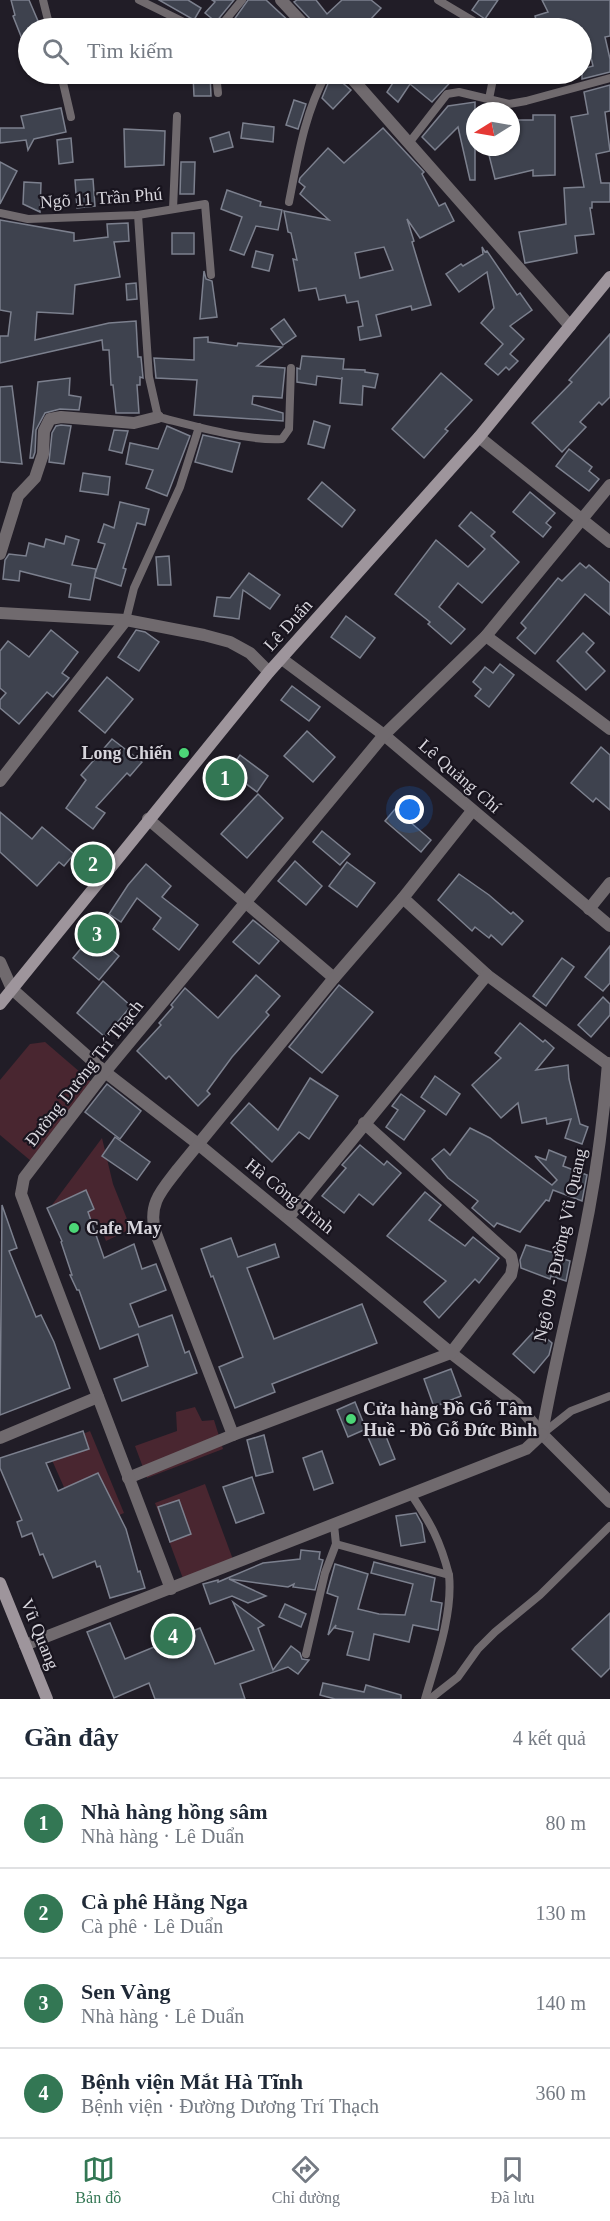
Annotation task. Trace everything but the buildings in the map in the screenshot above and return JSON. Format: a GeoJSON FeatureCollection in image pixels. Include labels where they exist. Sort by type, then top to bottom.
{"type":"FeatureCollection","features":[{"type":"Feature","properties":{"kind":"main road","name":"Lê Duẩn"},"geometry":{"type":"LineString","coordinates":[[0,1004],[269,672],[479,437],[610,277]]}},
{"type":"Feature","properties":{"kind":"main road","name":"Vũ Quang"},"geometry":{"type":"LineString","coordinates":[[0,1583],[47,1699]]}},
{"type":"Feature","properties":{"kind":"street"},"geometry":{"type":"LineString","coordinates":[[281,0],[298,18]]}},
{"type":"Feature","properties":{"kind":"street"},"geometry":{"type":"LineString","coordinates":[[357,84],[570,326]]}},
{"type":"Feature","properties":{"kind":"street"},"geometry":{"type":"LineString","coordinates":[[0,554],[18,496],[35,478],[43,454],[44,431],[50,419],[61,417],[134,423],[158,417]]}},
{"type":"Feature","properties":{"kind":"street"},"geometry":{"type":"LineString","coordinates":[[479,437],[610,542]]}},
{"type":"Feature","properties":{"kind":"street","name":"Đường Dương Trí Thạch"},"geometry":{"type":"LineString","coordinates":[[171,1589],[21,1194],[24,1178],[105,1072],[384,735],[486,636],[610,484]]}},
{"type":"Feature","properties":{"kind":"street"},"geometry":{"type":"LineString","coordinates":[[0,613],[126,620],[230,642],[250,653],[269,672]]}},
{"type":"Feature","properties":{"kind":"street"},"geometry":{"type":"LineString","coordinates":[[0,782],[126,620]]}},
{"type":"Feature","properties":{"kind":"street"},"geometry":{"type":"LineString","coordinates":[[486,636],[610,729]]}},
{"type":"Feature","properties":{"kind":"street","name":"Lê Quảng Chí"},"geometry":{"type":"LineString","coordinates":[[282,659],[384,735],[610,926]]}},
{"type":"Feature","properties":{"kind":"street"},"geometry":{"type":"LineString","coordinates":[[233,1435],[159,1241],[152,1218],[153,1209],[159,1195],[198,1144],[403,898],[472,811]]}},
{"type":"Feature","properties":{"kind":"street"},"geometry":{"type":"LineString","coordinates":[[148,819],[334,978]]}},
{"type":"Feature","properties":{"kind":"street"},"geometry":{"type":"LineString","coordinates":[[589,909],[610,883]]}},
{"type":"Feature","properties":{"kind":"street"},"geometry":{"type":"LineString","coordinates":[[403,898],[487,975],[609,1065]]}},
{"type":"Feature","properties":{"kind":"street"},"geometry":{"type":"LineString","coordinates":[[0,962],[12,989]]}},
{"type":"Feature","properties":{"kind":"street"},"geometry":{"type":"LineString","coordinates":[[289,1217],[487,975]]}},
{"type":"Feature","properties":{"kind":"street","name":"Hà Công Trình"},"geometry":{"type":"LineString","coordinates":[[12,989],[105,1072],[289,1217],[451,1353],[517,1404],[542,1434],[610,1502]]}},
{"type":"Feature","properties":{"kind":"street","name":"Ngõ 09 - Đường Vũ Quang"},"geometry":{"type":"LineString","coordinates":[[542,1434],[555,1360],[605,1138],[609,1065]]}},
{"type":"Feature","properties":{"kind":"street"},"geometry":{"type":"LineString","coordinates":[[128,1478],[233,1435],[451,1353],[511,1275],[513,1265],[511,1256],[364,1123]]}},
{"type":"Feature","properties":{"kind":"street"},"geometry":{"type":"LineString","coordinates":[[0,1438],[98,1397]]}},
{"type":"Feature","properties":{"kind":"street"},"geometry":{"type":"LineString","coordinates":[[25,1646],[526,1449],[542,1434]]}},
{"type":"Feature","properties":{"kind":"lane"},"geometry":{"type":"LineString","coordinates":[[43,0],[48,18]]}},
{"type":"Feature","properties":{"kind":"lane"},"geometry":{"type":"LineString","coordinates":[[138,0],[175,18]]}},
{"type":"Feature","properties":{"kind":"lane"},"geometry":{"type":"LineString","coordinates":[[227,18],[242,0]]}},
{"type":"Feature","properties":{"kind":"lane"},"geometry":{"type":"LineString","coordinates":[[438,0],[468,18]]}},
{"type":"Feature","properties":{"kind":"lane"},"geometry":{"type":"LineString","coordinates":[[592,83],[610,78]]}},
{"type":"Feature","properties":{"kind":"lane"},"geometry":{"type":"LineString","coordinates":[[63,84],[71,117]]}},
{"type":"Feature","properties":{"kind":"lane"},"geometry":{"type":"LineString","coordinates":[[217,84],[218,93]]}},
{"type":"Feature","properties":{"kind":"lane"},"geometry":{"type":"LineString","coordinates":[[289,202],[306,121],[313,98],[321,84]]}},
{"type":"Feature","properties":{"kind":"lane"},"geometry":{"type":"LineString","coordinates":[[489,99],[492,84]]}},
{"type":"Feature","properties":{"kind":"lane"},"geometry":{"type":"LineString","coordinates":[[409,143],[447,94],[459,92],[509,104],[588,84]]}},
{"type":"Feature","properties":{"kind":"lane"},"geometry":{"type":"LineString","coordinates":[[173,209],[177,116]]}},
{"type":"Feature","properties":{"kind":"lane","name":"Ngõ 11 Trần Phú"},"geometry":{"type":"LineString","coordinates":[[0,213],[28,219],[138,215],[205,204],[211,275]]}},
{"type":"Feature","properties":{"kind":"lane"},"geometry":{"type":"LineString","coordinates":[[138,215],[149,377],[158,417],[268,440],[282,439],[289,429],[291,368]]}},
{"type":"Feature","properties":{"kind":"lane"},"geometry":{"type":"LineString","coordinates":[[126,620],[134,588],[180,487],[199,427]]}},
{"type":"Feature","properties":{"kind":"lane"},"geometry":{"type":"LineString","coordinates":[[542,1434],[571,1412],[610,1396]]}},
{"type":"Feature","properties":{"kind":"lane"},"geometry":{"type":"LineString","coordinates":[[411,1494],[429,1521],[441,1545],[451,1591],[428,1699]]}},
{"type":"Feature","properties":{"kind":"lane"},"geometry":{"type":"LineString","coordinates":[[306,1654],[325,1573],[336,1544],[334,1525]]}},
{"type":"Feature","properties":{"kind":"lane"},"geometry":{"type":"LineString","coordinates":[[428,1699],[458,1677],[478,1649],[495,1632],[540,1595],[610,1526]]}},
{"type":"Feature","properties":{"kind":"lane"},"geometry":{"type":"LineString","coordinates":[[336,1544],[449,1575]]}},
{"type":"Feature","properties":{"kind":"shaded area"},"geometry":{"type":"Polygon","coordinates":[[[45,1042],[95,1085],[31,1161],[0,1135],[0,1080],[30,1044],[45,1042]]]}},
{"type":"Feature","properties":{"kind":"shaded area"},"geometry":{"type":"Polygon","coordinates":[[[102,1138],[113,1184],[131,1229],[106,1241],[97,1219],[54,1220],[52,1205],[102,1138]]]}},
{"type":"Feature","properties":{"kind":"shaded area"},"geometry":{"type":"Polygon","coordinates":[[[195,1407],[202,1421],[214,1420],[223,1449],[147,1478],[135,1446],[177,1431],[176,1412],[195,1407]]]}},
{"type":"Feature","properties":{"kind":"shaded area"},"geometry":{"type":"Polygon","coordinates":[[[90,1431],[124,1513],[83,1530],[47,1449],[90,1431]]]}},
{"type":"Feature","properties":{"kind":"shaded area"},"geometry":{"type":"Polygon","coordinates":[[[205,1484],[235,1565],[185,1584],[155,1503],[205,1484]]]}},
{"type":"Feature","properties":{"kind":"place","name":"Long Chiến"},"geometry":{"type":"Point","coordinates":[184,753]}},
{"type":"Feature","properties":{"kind":"place","name":"Nhà hàng hồng sâm"},"geometry":{"type":"Point","coordinates":[225,778]}},
{"type":"Feature","properties":{"kind":"place","name":"Cà phê Hằng Nga"},"geometry":{"type":"Point","coordinates":[93,864]}},
{"type":"Feature","properties":{"kind":"place","name":"Sen Vàng"},"geometry":{"type":"Point","coordinates":[97,934]}},
{"type":"Feature","properties":{"kind":"place","name":"Cafe May"},"geometry":{"type":"Point","coordinates":[74,1228]}},
{"type":"Feature","properties":{"kind":"place","name":"Cửa hàng Đồ Gỗ Tâm Huề - Đồ Gỗ Đức Bình"},"geometry":{"type":"Point","coordinates":[351,1419]}},
{"type":"Feature","properties":{"kind":"place","name":"Bệnh viện Mắt Hà Tĩnh"},"geometry":{"type":"Point","coordinates":[173,1636]}}]}
